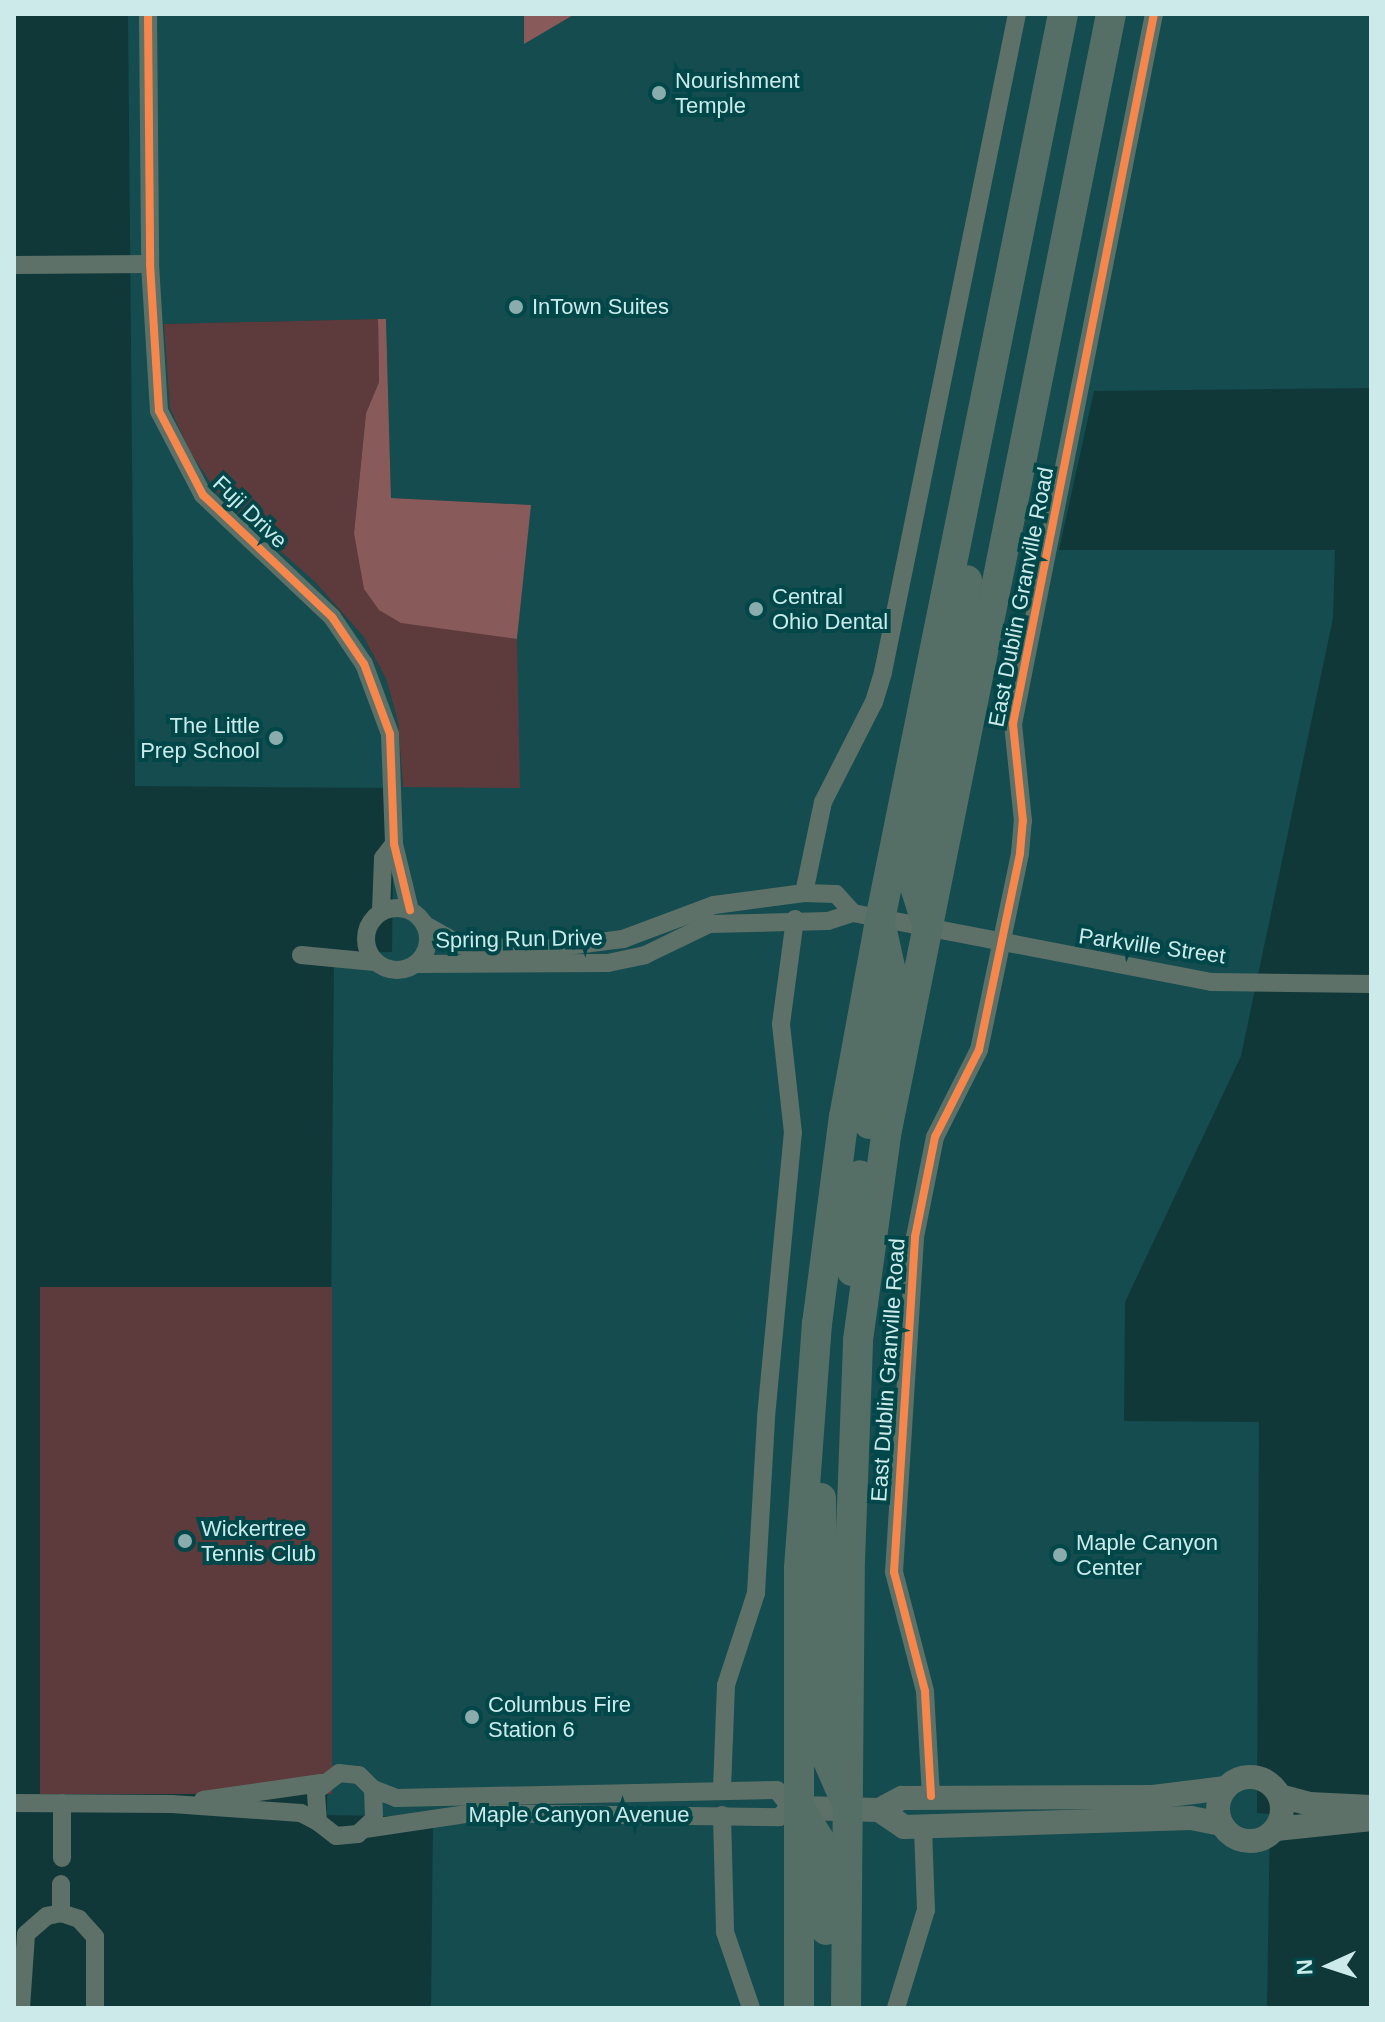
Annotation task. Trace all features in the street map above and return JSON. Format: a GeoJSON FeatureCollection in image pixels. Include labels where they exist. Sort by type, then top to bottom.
{"type":"FeatureCollection","features":[{"type":"Feature","properties":{"kind":"main road"},"geometry":{"type":"LineString","coordinates":[[799,2008],[795,1808],[799,1568],[817,1324],[866,917],[980,418],[1063,14]]}},
{"type":"Feature","properties":{"kind":"main road","name":"East Dublin Granville Road"},"geometry":{"type":"LineString","coordinates":[[846,2008],[858,1340],[886,1135],[1111,14]]}},
{"type":"Feature","properties":{"kind":"main road"},"geometry":{"type":"LineString","coordinates":[[928,931],[911,874],[958,640],[973,543],[980,418]]}},
{"type":"Feature","properties":{"kind":"main road"},"geometry":{"type":"LineString","coordinates":[[858,1340],[852,1229],[892,976],[866,917]]}},
{"type":"Feature","properties":{"kind":"main road"},"geometry":{"type":"LineString","coordinates":[[817,1324],[825,1754],[848,1808]]}},
{"type":"Feature","properties":{"kind":"main road"},"geometry":{"type":"LineString","coordinates":[[795,1808],[826,1850],[827,2008]]}},
{"type":"Feature","properties":{"kind":"street","name":"Fuji Drive"},"geometry":{"type":"LineString","coordinates":[[148,14],[150,264],[159,411],[203,495],[332,617],[364,664],[390,734],[396,785],[394,844],[410,910]]}},
{"type":"Feature","properties":{"kind":"street"},"geometry":{"type":"LineString","coordinates":[[804,893],[823,802],[874,702],[883,672],[1017,14]]}},
{"type":"Feature","properties":{"kind":"street","name":"East Dublin Granville Road"},"geometry":{"type":"LineString","coordinates":[[931,1796],[925,1691],[897,1601],[894,1572],[908,1315],[931,1152],[979,1050],[1022,836],[1013,724],[1154,14]]}},
{"type":"Feature","properties":{"kind":"street"},"geometry":{"type":"LineString","coordinates":[[14,265],[150,264]]}},
{"type":"Feature","properties":{"kind":"street","name":"Fuji Drive"},"geometry":{"type":"LineString","coordinates":[[381,911],[383,858],[394,844]]}},
{"type":"Feature","properties":{"kind":"street","name":"Spring Run Drive"},"geometry":{"type":"LineString","coordinates":[[425,925],[463,946],[586,947],[623,939],[697,908],[804,893],[836,894],[866,917]]}},
{"type":"Feature","properties":{"kind":"street"},"geometry":{"type":"LineString","coordinates":[[301,955],[328,958],[375,962],[392,970],[416,964],[427,946],[425,925],[410,910],[381,911],[365,935],[328,958]]}},
{"type":"Feature","properties":{"kind":"street","name":"Spring Run Drive"},"geometry":{"type":"LineString","coordinates":[[416,964],[608,963],[645,955],[709,924],[866,917],[928,931]]}},
{"type":"Feature","properties":{"kind":"street"},"geometry":{"type":"LineString","coordinates":[[722,1789],[726,1685],[756,1593],[766,1417],[793,1133],[781,1024],[795,919]]}},
{"type":"Feature","properties":{"kind":"street","name":"Parkville Street"},"geometry":{"type":"LineString","coordinates":[[928,931],[1211,982],[1371,984]]}},
{"type":"Feature","properties":{"kind":"street"},"geometry":{"type":"LineString","coordinates":[[365,935],[375,962]]}},
{"type":"Feature","properties":{"kind":"street","name":"Maple Canyon Avenue"},"geometry":{"type":"LineString","coordinates":[[172,1804],[321,1783],[349,1773],[373,1789],[410,1799],[777,1790],[795,1808]]}},
{"type":"Feature","properties":{"kind":"street"},"geometry":{"type":"LineString","coordinates":[[1371,1807],[1309,1804],[1280,1796],[1258,1777],[1239,1778],[1225,1788],[1218,1806],[1221,1824],[1234,1837],[1251,1842],[1276,1829],[1371,1819]]}},
{"type":"Feature","properties":{"kind":"street"},"geometry":{"type":"LineString","coordinates":[[318,1822],[313,1801],[321,1783]]}},
{"type":"Feature","properties":{"kind":"street","name":"Maple Canyon Avenue"},"geometry":{"type":"LineString","coordinates":[[879,1810],[902,1798],[931,1796],[1153,1797],[1225,1788]]}},
{"type":"Feature","properties":{"kind":"street"},"geometry":{"type":"LineString","coordinates":[[365,1829],[377,1808],[373,1789]]}},
{"type":"Feature","properties":{"kind":"street"},"geometry":{"type":"LineString","coordinates":[[1276,1829],[1282,1814],[1280,1796]]}},
{"type":"Feature","properties":{"kind":"street","name":"Maple Canyon Avenue"},"geometry":{"type":"LineString","coordinates":[[14,1803],[172,1804],[301,1813],[336,1836],[474,1813],[779,1817],[795,1808],[879,1810],[904,1827],[1191,1818],[1221,1824]]}},
{"type":"Feature","properties":{"kind":"street"},"geometry":{"type":"LineString","coordinates":[[62,1803],[62,1858]]}},
{"type":"Feature","properties":{"kind":"street"},"geometry":{"type":"LineString","coordinates":[[722,1815],[725,1932],[751,2008]]}},
{"type":"Feature","properties":{"kind":"street"},"geometry":{"type":"LineString","coordinates":[[896,2008],[917,1953],[926,1910],[923,1827]]}},
{"type":"Feature","properties":{"kind":"street"},"geometry":{"type":"LineString","coordinates":[[61,1884],[61,1913]]}},
{"type":"Feature","properties":{"kind":"street"},"geometry":{"type":"LineString","coordinates":[[21,2008],[26,1934],[47,1916],[61,1913],[79,1919],[95,1937],[95,2008]]}},
{"type":"Feature","properties":{"kind":"shaded area"},"geometry":{"type":"Polygon","coordinates":[[[128,14],[524,14],[524,43],[575,14],[1371,14],[1371,388],[1094,391],[1059,550],[1335,550],[1333,618],[1241,1056],[1125,1302],[1124,1421],[1259,1422],[1257,1813],[1270,1814],[1267,2008],[431,2008],[433,1817],[327,1815],[334,953],[392,952],[394,788],[135,786],[128,14]],[[386,319],[165,324],[314,581],[363,636],[386,679],[398,722],[403,787],[517,639],[530,505],[391,498],[386,319]]]}},
{"type":"Feature","properties":{"kind":"shaded area"},"geometry":{"type":"Polygon","coordinates":[[[524,14],[575,14],[524,44],[524,14]]]}},
{"type":"Feature","properties":{"kind":"shaded area"},"geometry":{"type":"Polygon","coordinates":[[[378,319],[379,382],[366,413],[354,533],[472,630],[517,639],[520,788],[403,787],[398,722],[386,679],[363,636],[314,581],[221,498],[190,452],[170,408],[164,324],[378,319]]]}},
{"type":"Feature","properties":{"kind":"shaded area"},"geometry":{"type":"Polygon","coordinates":[[[378,319],[386,319],[391,498],[531,505],[517,639],[401,623],[379,610],[364,589],[354,533],[366,413],[379,382],[378,319]]]}},
{"type":"Feature","properties":{"kind":"shaded area","name":"Wickertree Tennis Club"},"geometry":{"type":"Polygon","coordinates":[[[40,1287],[332,1287],[332,1794],[40,1794],[40,1287]]]}},
{"type":"Feature","properties":{"kind":"cycle path"},"geometry":{"type":"LineString","coordinates":[[148,14],[150,264],[159,411],[203,495],[332,617],[364,664],[390,734],[394,844],[410,910]]}},
{"type":"Feature","properties":{"kind":"cycle path"},"geometry":{"type":"LineString","coordinates":[[931,1796],[925,1691],[894,1572],[915,1237],[935,1137],[979,1050],[1020,853],[1023,821],[1013,724],[1154,14]]}},
{"type":"Feature","properties":{"kind":"place","name":"Nourishment Temple"},"geometry":{"type":"Point","coordinates":[659,93]}},
{"type":"Feature","properties":{"kind":"place","name":"InTown Suites"},"geometry":{"type":"Point","coordinates":[516,307]}},
{"type":"Feature","properties":{"kind":"place","name":"Central Ohio Dental"},"geometry":{"type":"Point","coordinates":[756,609]}},
{"type":"Feature","properties":{"kind":"place","name":"The Little Prep School"},"geometry":{"type":"Point","coordinates":[276,738]}},
{"type":"Feature","properties":{"kind":"place","name":"Wickertree Tennis Club"},"geometry":{"type":"Point","coordinates":[185,1541]}},
{"type":"Feature","properties":{"kind":"place","name":"Maple Canyon Center"},"geometry":{"type":"Point","coordinates":[1060,1555]}},
{"type":"Feature","properties":{"kind":"place","name":"Columbus Fire Station 6"},"geometry":{"type":"Point","coordinates":[472,1717]}}]}
